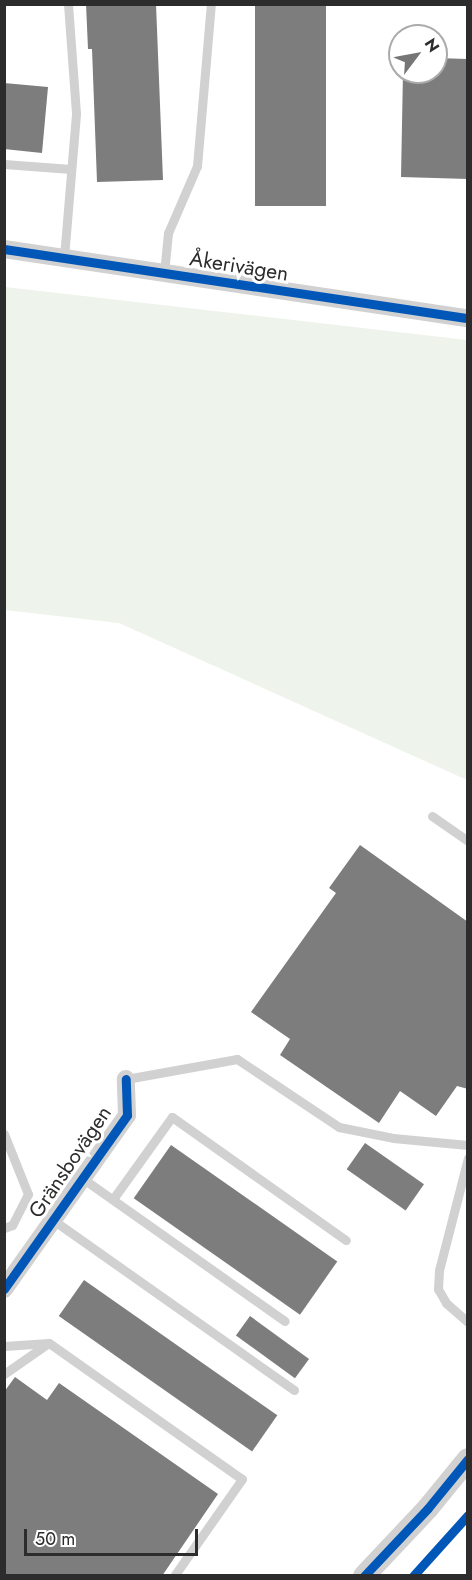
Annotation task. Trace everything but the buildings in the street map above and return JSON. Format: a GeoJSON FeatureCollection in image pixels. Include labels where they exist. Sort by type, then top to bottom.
{"type":"FeatureCollection","features":[{"type":"Feature","properties":{"kind":"street","name":"Åkerivägen"},"geometry":{"type":"LineString","coordinates":[[4,249],[468,318]]}},
{"type":"Feature","properties":{"kind":"street","name":"Gränsbovägen"},"geometry":{"type":"LineString","coordinates":[[4,1289],[127,1115],[126,1079]]}},
{"type":"Feature","properties":{"kind":"street"},"geometry":{"type":"LineString","coordinates":[[364,1575],[465,1467]]}},
{"type":"Feature","properties":{"kind":"lane"},"geometry":{"type":"LineString","coordinates":[[64,257],[76,113],[68,4]]}},
{"type":"Feature","properties":{"kind":"lane"},"geometry":{"type":"LineString","coordinates":[[164,273],[168,233],[197,166],[211,4]]}},
{"type":"Feature","properties":{"kind":"lane"},"geometry":{"type":"LineString","coordinates":[[4,164],[71,169]]}},
{"type":"Feature","properties":{"kind":"lane"},"geometry":{"type":"LineString","coordinates":[[432,816],[468,841]]}},
{"type":"Feature","properties":{"kind":"lane"},"geometry":{"type":"LineString","coordinates":[[126,1079],[237,1059],[339,1127],[393,1138],[468,1144]]}},
{"type":"Feature","properties":{"kind":"lane"},"geometry":{"type":"LineString","coordinates":[[113,1199],[172,1117],[346,1240]]}},
{"type":"Feature","properties":{"kind":"lane"},"geometry":{"type":"LineString","coordinates":[[4,1134],[28,1194],[12,1225],[4,1228]]}},
{"type":"Feature","properties":{"kind":"lane"},"geometry":{"type":"LineString","coordinates":[[468,1158],[439,1270],[438,1288],[446,1303],[468,1322]]}},
{"type":"Feature","properties":{"kind":"lane"},"geometry":{"type":"LineString","coordinates":[[82,1178],[285,1321]]}},
{"type":"Feature","properties":{"kind":"lane"},"geometry":{"type":"LineString","coordinates":[[52,1220],[294,1390]]}},
{"type":"Feature","properties":{"kind":"lane"},"geometry":{"type":"LineString","coordinates":[[4,1346],[49,1343],[242,1479],[174,1575]]}},
{"type":"Feature","properties":{"kind":"lane"},"geometry":{"type":"LineString","coordinates":[[4,1374],[49,1343]]}},
{"type":"Feature","properties":{"kind":"shaded area"},"geometry":{"type":"Polygon","coordinates":[[[5,287],[467,340],[467,780],[119,623],[5,610],[5,287]]]}},
{"type":"Feature","properties":{"kind":"cycle path"},"geometry":{"type":"LineString","coordinates":[[4,249],[468,318]]}},
{"type":"Feature","properties":{"kind":"cycle path"},"geometry":{"type":"LineString","coordinates":[[4,1289],[127,1115],[126,1079]]}},
{"type":"Feature","properties":{"kind":"cycle path"},"geometry":{"type":"LineString","coordinates":[[364,1576],[428,1508],[468,1459]]}},
{"type":"Feature","properties":{"kind":"cycle path"},"geometry":{"type":"LineString","coordinates":[[413,1576],[468,1515]]}}]}
